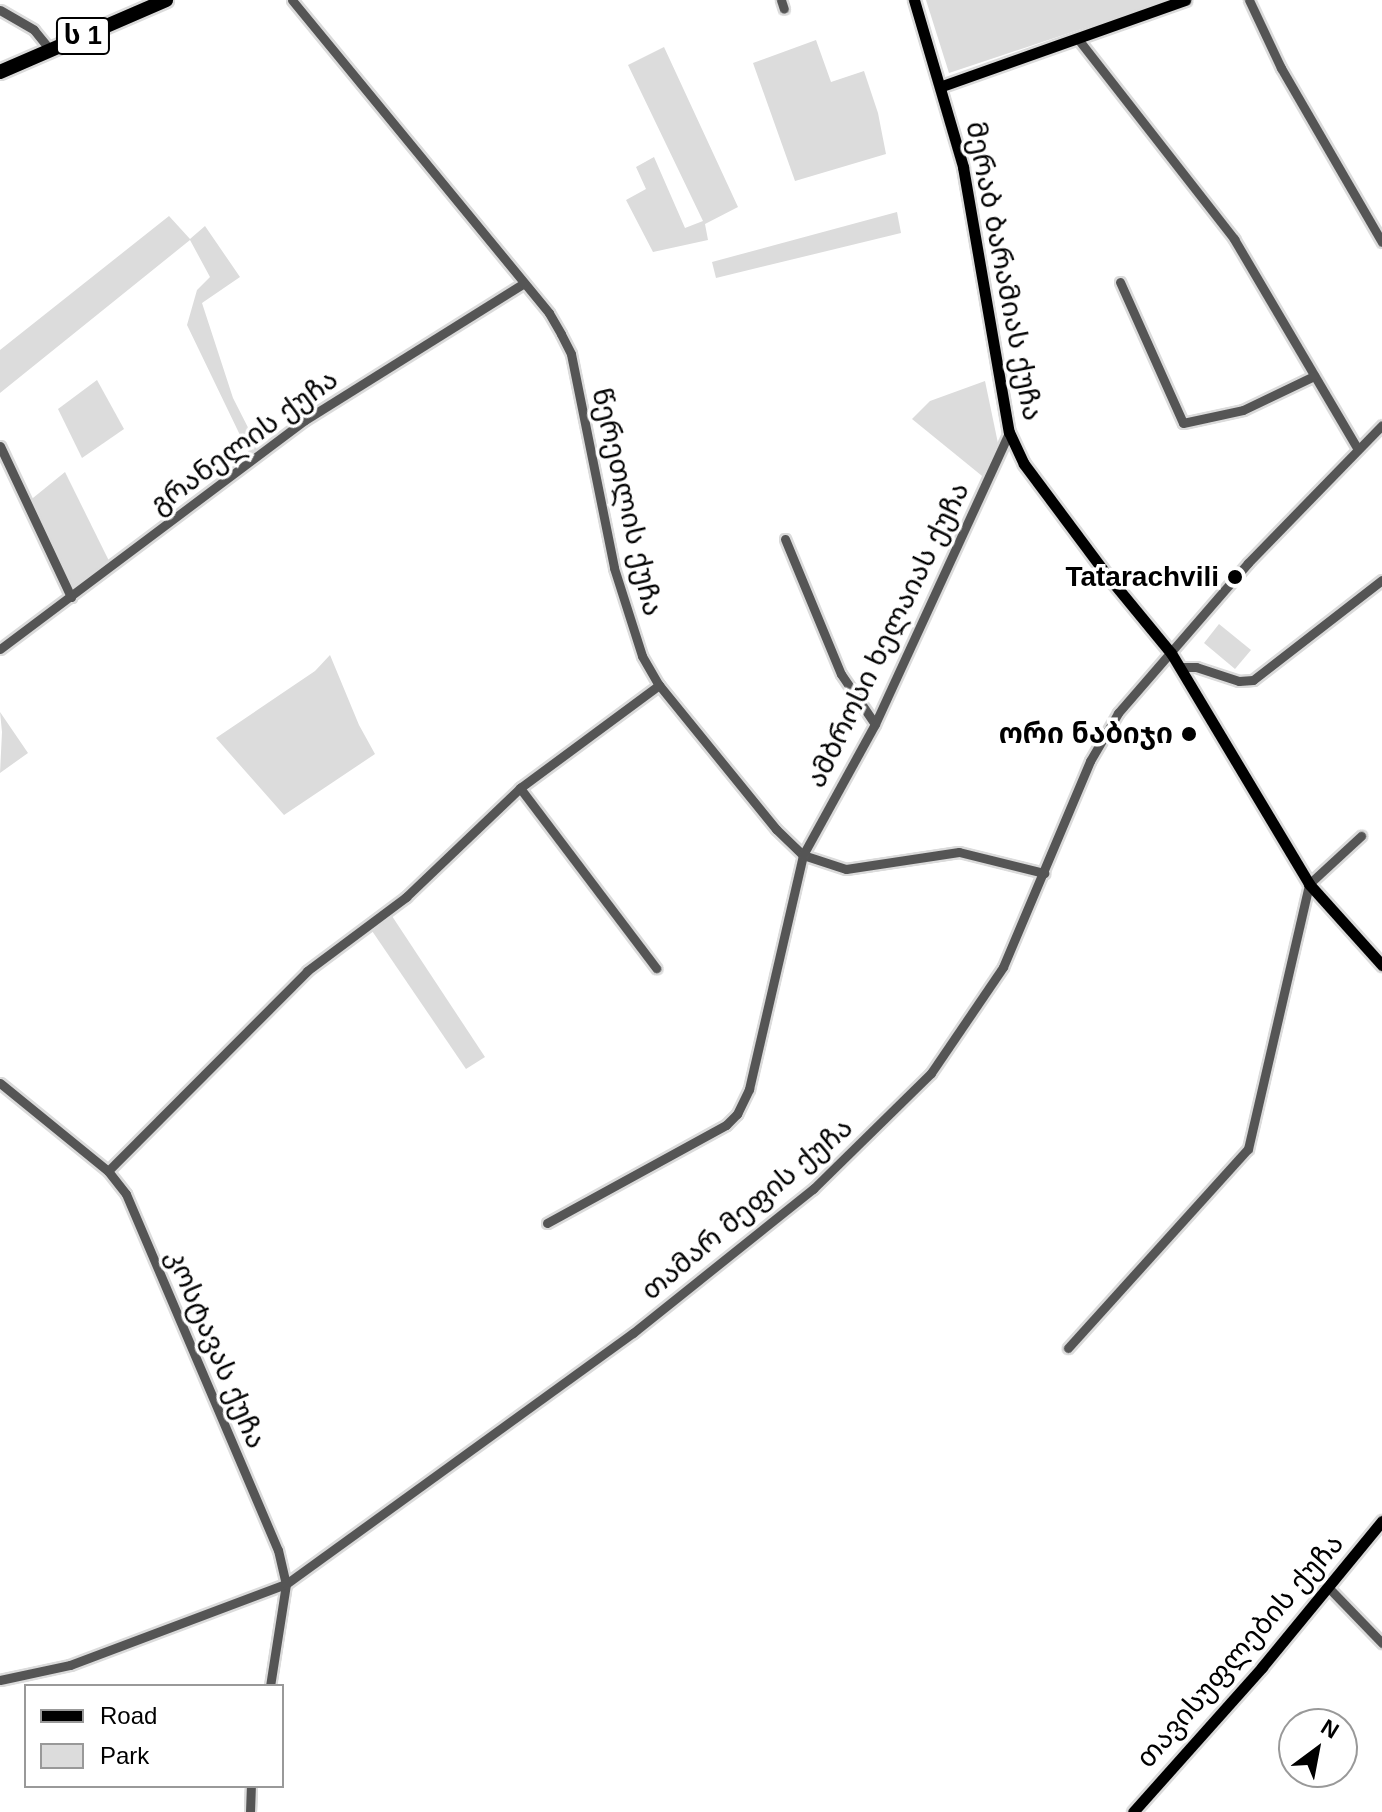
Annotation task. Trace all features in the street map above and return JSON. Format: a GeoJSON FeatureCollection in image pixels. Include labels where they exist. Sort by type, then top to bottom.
{"type":"FeatureCollection","features":[{"type":"Feature","properties":{"kind":"highway","name":"ს 1"},"geometry":{"type":"LineString","coordinates":[[0,72],[166,0]]}},
{"type":"Feature","properties":{"kind":"main road","name":"მერაბ ბარამიას ქუჩა"},"geometry":{"type":"LineString","coordinates":[[914,0],[942,86],[963,167],[1009,432],[1040,490],[1179,667],[1309,884],[1382,965]]}},
{"type":"Feature","properties":{"kind":"main road"},"geometry":{"type":"LineString","coordinates":[[942,86],[1185,0]]}},
{"type":"Feature","properties":{"kind":"main road","name":"თავისუფლების ქუჩა"},"geometry":{"type":"LineString","coordinates":[[1133,1812],[1382,1521]]}},
{"type":"Feature","properties":{"kind":"street","name":"წერეთლის ქუჩა"},"geometry":{"type":"LineString","coordinates":[[292,0],[549,313],[571,354],[614,568],[642,656],[659,685],[776,829],[803,855],[846,869],[959,852],[1044,873]]}},
{"type":"Feature","properties":{"kind":"street"},"geometry":{"type":"LineString","coordinates":[[1249,0],[1281,68],[1382,242]]}},
{"type":"Feature","properties":{"kind":"street"},"geometry":{"type":"LineString","coordinates":[[0,10],[34,30],[50,50]]}},
{"type":"Feature","properties":{"kind":"street"},"geometry":{"type":"LineString","coordinates":[[1078,39],[1234,239],[1357,448]]}},
{"type":"Feature","properties":{"kind":"street"},"geometry":{"type":"LineString","coordinates":[[1120,282],[1183,423],[1243,410],[1314,376]]}},
{"type":"Feature","properties":{"kind":"street","name":"გრანელის ქუჩა"},"geometry":{"type":"LineString","coordinates":[[0,649],[305,420],[523,284]]}},
{"type":"Feature","properties":{"kind":"street","name":"თამარ მეფის ქუჩა"},"geometry":{"type":"LineString","coordinates":[[0,1680],[70,1665],[286,1584],[633,1333],[813,1189],[931,1073],[1003,967],[1090,761],[1118,713],[1248,563],[1382,425]]}},
{"type":"Feature","properties":{"kind":"street","name":"ამბროსი ხელაიას ქუჩა"},"geometry":{"type":"LineString","coordinates":[[547,1223],[726,1125],[737,1114],[749,1089],[803,855],[875,724],[1009,432]]}},
{"type":"Feature","properties":{"kind":"street"},"geometry":{"type":"LineString","coordinates":[[0,446],[71,597]]}},
{"type":"Feature","properties":{"kind":"street"},"geometry":{"type":"LineString","coordinates":[[785,539],[841,674],[875,724]]}},
{"type":"Feature","properties":{"kind":"street"},"geometry":{"type":"LineString","coordinates":[[1179,667],[1196,667],[1239,681],[1253,680],[1382,580]]}},
{"type":"Feature","properties":{"kind":"street"},"geometry":{"type":"LineString","coordinates":[[108,1171],[307,971],[406,897],[520,788],[659,685]]}},
{"type":"Feature","properties":{"kind":"street"},"geometry":{"type":"LineString","coordinates":[[520,788],[656,968]]}},
{"type":"Feature","properties":{"kind":"street"},"geometry":{"type":"LineString","coordinates":[[1068,1348],[1248,1149],[1309,884],[1361,836]]}},
{"type":"Feature","properties":{"kind":"street","name":"კოსტავას ქუჩა"},"geometry":{"type":"LineString","coordinates":[[0,1083],[108,1171],[126,1194],[278,1550],[286,1584],[270,1684]]}},
{"type":"Feature","properties":{"kind":"street"},"geometry":{"type":"LineString","coordinates":[[1328,1587],[1382,1643]]}},
{"type":"Feature","properties":{"kind":"street"},"geometry":{"type":"LineString","coordinates":[[250,1812],[251,1788]]}},
{"type":"Feature","properties":{"kind":"green space"},"geometry":{"type":"Polygon","coordinates":[[[926,0],[1169,0],[949,73],[926,0]]]}},
{"type":"Feature","properties":{"kind":"green space"},"geometry":{"type":"Polygon","coordinates":[[[816,40],[831,82],[864,71],[878,113],[886,154],[795,181],[753,63],[816,40]]]}},
{"type":"Feature","properties":{"kind":"green space"},"geometry":{"type":"Polygon","coordinates":[[[664,47],[738,207],[705,224],[708,240],[653,252],[626,200],[646,189],[636,167],[654,157],[685,228],[703,221],[628,65],[664,47]]]}},
{"type":"Feature","properties":{"kind":"green space"},"geometry":{"type":"Polygon","coordinates":[[[897,212],[901,233],[716,278],[712,262],[897,212]]]}},
{"type":"Feature","properties":{"kind":"green space"},"geometry":{"type":"Polygon","coordinates":[[[169,216],[190,239],[205,226],[240,277],[202,303],[233,398],[261,453],[252,460],[187,325],[197,290],[210,277],[190,240],[0,393],[0,350],[169,216]]]}},
{"type":"Feature","properties":{"kind":"green space"},"geometry":{"type":"Polygon","coordinates":[[[97,380],[124,429],[82,458],[58,409],[97,380]]]}},
{"type":"Feature","properties":{"kind":"green space"},"geometry":{"type":"Polygon","coordinates":[[[985,381],[1000,453],[987,480],[912,419],[930,401],[985,381]]]}},
{"type":"Feature","properties":{"kind":"green space"},"geometry":{"type":"Polygon","coordinates":[[[65,472],[112,567],[71,597],[28,502],[65,472]]]}},
{"type":"Feature","properties":{"kind":"green space"},"geometry":{"type":"Polygon","coordinates":[[[1219,624],[1251,650],[1235,669],[1204,643],[1219,624]]]}},
{"type":"Feature","properties":{"kind":"green space"},"geometry":{"type":"Polygon","coordinates":[[[330,655],[359,725],[375,754],[284,815],[216,738],[315,671],[330,655]]]}},
{"type":"Feature","properties":{"kind":"green space"},"geometry":{"type":"Polygon","coordinates":[[[0,712],[28,753],[0,773],[2,732],[0,712]]]}},
{"type":"Feature","properties":{"kind":"green space"},"geometry":{"type":"Polygon","coordinates":[[[388,910],[485,1057],[466,1069],[368,925],[388,910]]]}},
{"type":"Feature","properties":{"kind":"place","name":"Tatarachvili"},"geometry":{"type":"Point","coordinates":[1235,577]}},
{"type":"Feature","properties":{"kind":"place","name":"ორი ნაბიჯი"},"geometry":{"type":"Point","coordinates":[1189,734]}}]}
